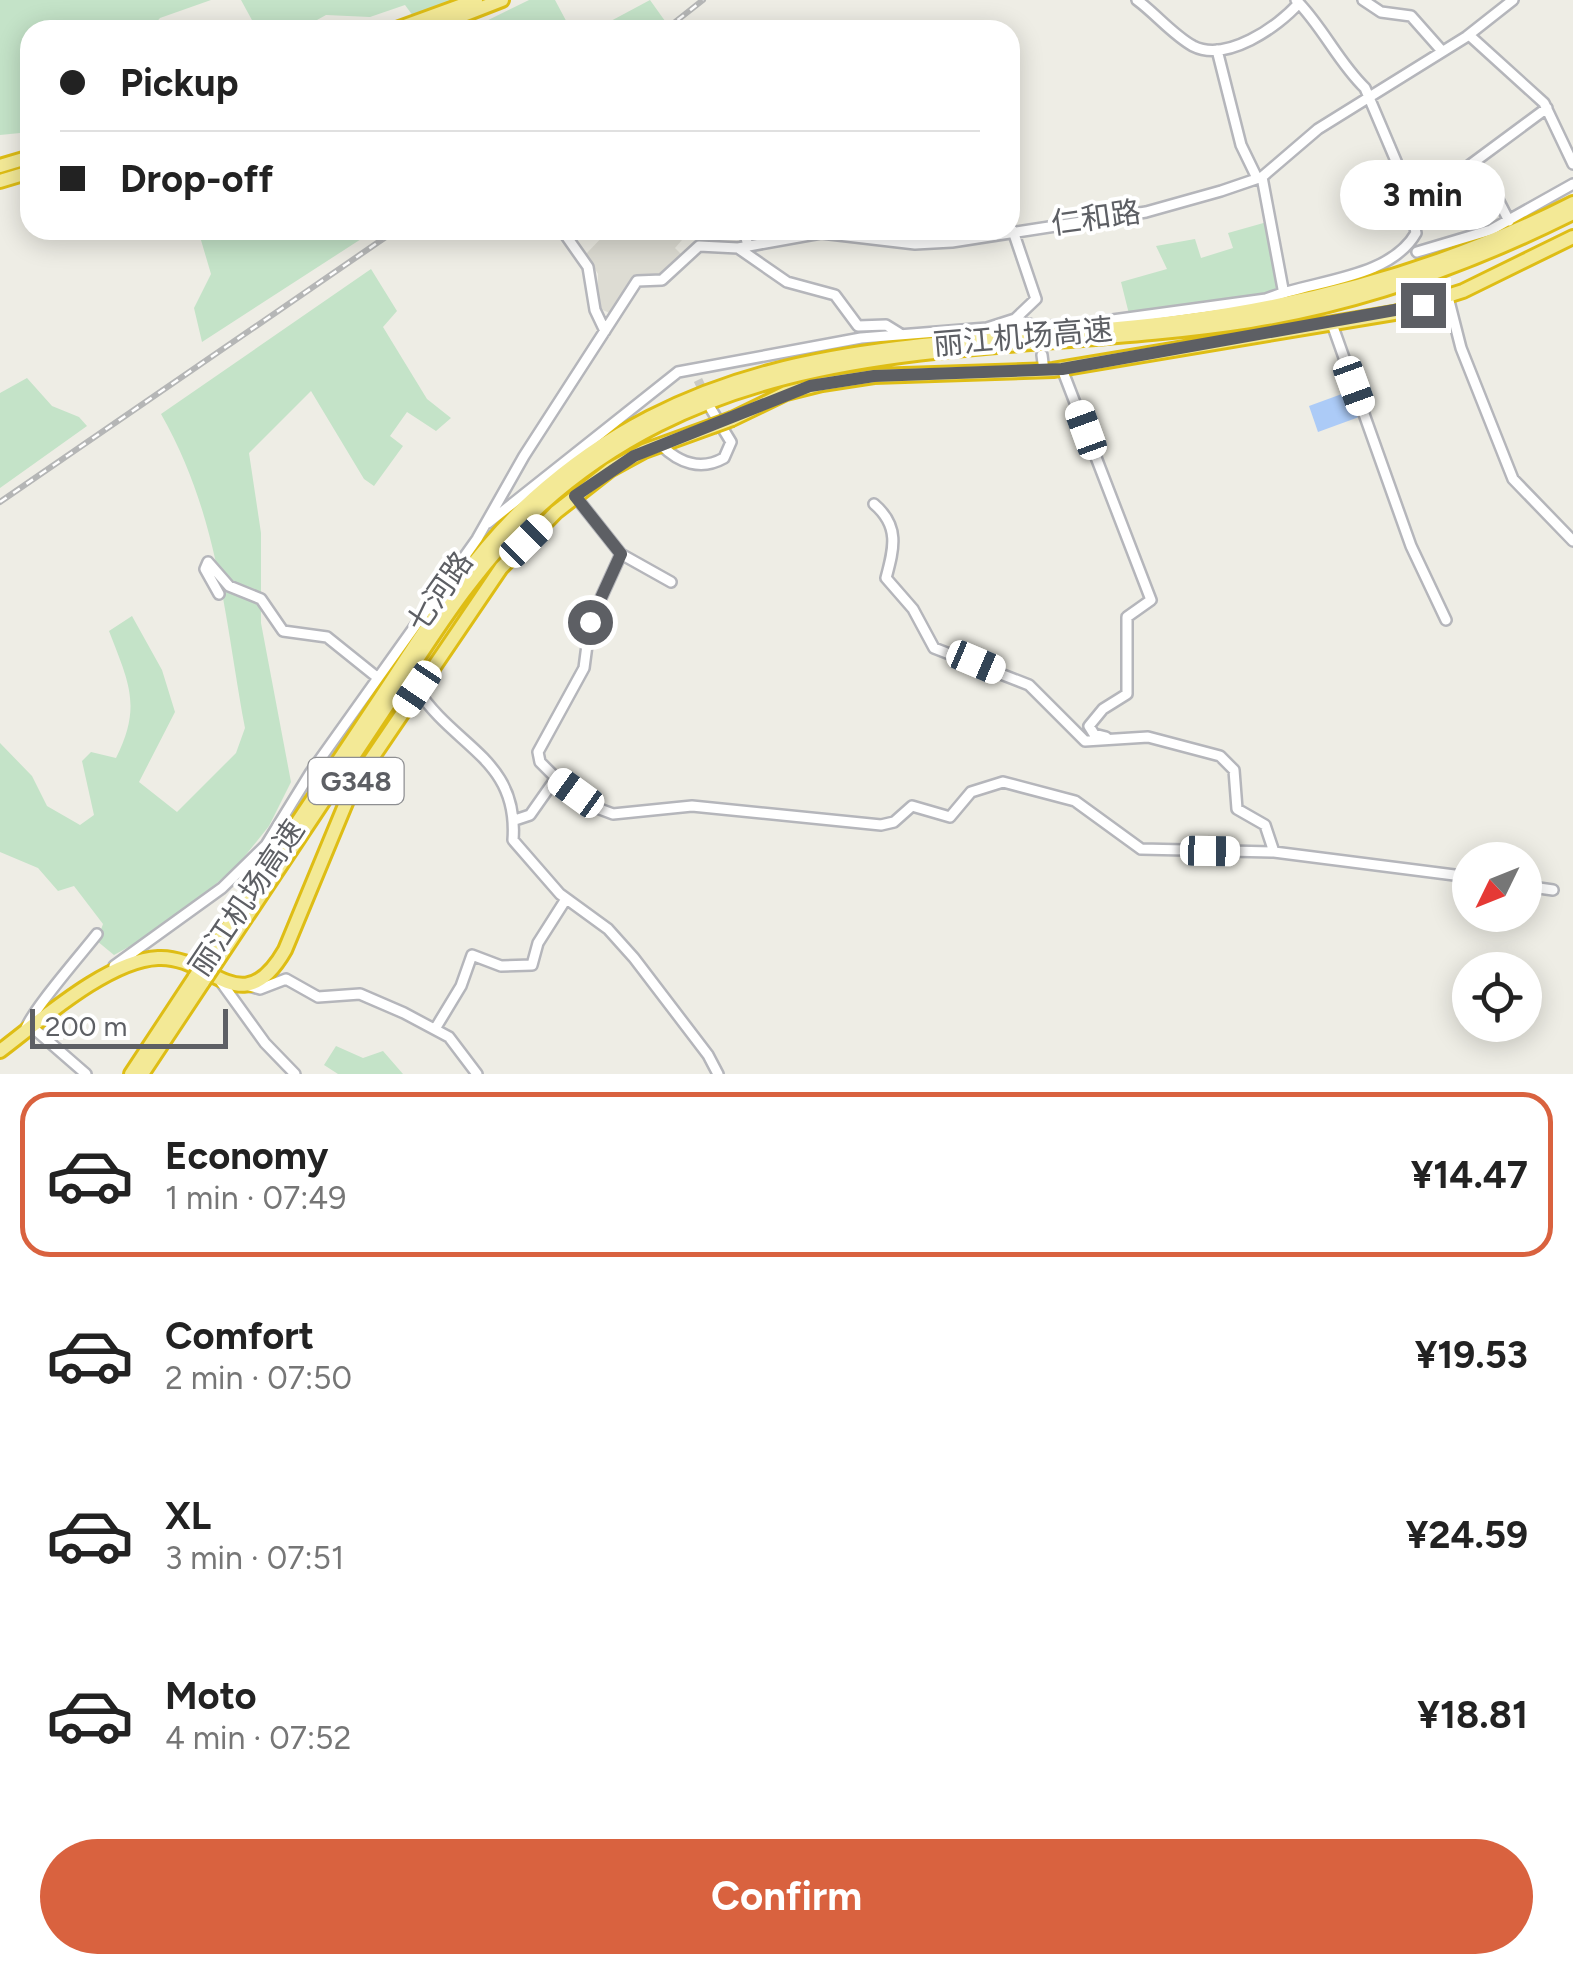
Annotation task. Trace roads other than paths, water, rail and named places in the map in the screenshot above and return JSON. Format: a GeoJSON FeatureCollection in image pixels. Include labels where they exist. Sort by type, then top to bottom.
{"type":"FeatureCollection","features":[{"type":"Feature","properties":{"kind":"highway"},"geometry":{"type":"LineString","coordinates":[[419,20],[476,0]]}},
{"type":"Feature","properties":{"kind":"highway"},"geometry":{"type":"LineString","coordinates":[[451,20],[502,0]]}},
{"type":"Feature","properties":{"kind":"highway","name":"丽江机场高速"},"geometry":{"type":"LineString","coordinates":[[142,1074],[209,964],[476,559],[550,485],[642,421],[720,384],[816,358],[1153,325],[1318,298],[1460,254],[1573,203]]}},
{"type":"Feature","properties":{"kind":"highway","name":"丽江机场高速"},"geometry":{"type":"LineString","coordinates":[[209,964],[484,566],[556,492],[663,420],[754,383],[831,365],[1137,336],[1310,309],[1438,272],[1573,214]]}},
{"type":"Feature","properties":{"kind":"highway","name":"G348"},"geometry":{"type":"LineString","coordinates":[[246,984],[265,976],[281,957],[345,801],[501,568],[575,496],[623,462],[786,394],[840,381],[874,376],[1062,369],[1332,324],[1442,299],[1573,237]]}},
{"type":"Feature","properties":{"kind":"highway"},"geometry":{"type":"LineString","coordinates":[[0,1051],[122,966],[152,958],[176,960],[221,982],[246,984]]}},
{"type":"Feature","properties":{"kind":"highway","name":"丽江机场高速"},"geometry":{"type":"LineString","coordinates":[[131,1074],[199,980]]}},
{"type":"Feature","properties":{"kind":"street"},"geometry":{"type":"LineString","coordinates":[[481,529],[540,477],[674,374],[902,334],[986,328],[1016,320],[1038,326],[1113,320],[1266,299],[1283,290],[1380,265],[1414,238],[1417,226],[1391,144],[1368,96],[1324,29],[1298,2],[1274,26],[1217,50],[1203,50],[1186,42],[1137,0]]}},
{"type":"Feature","properties":{"kind":"street"},"geometry":{"type":"LineString","coordinates":[[1363,0],[1381,12],[1411,16],[1442,51]]}},
{"type":"Feature","properties":{"kind":"street","name":"仁和路"},"geometry":{"type":"LineString","coordinates":[[1020,230],[1146,212],[1260,178],[1318,129],[1470,34],[1512,0]]}},
{"type":"Feature","properties":{"kind":"street"},"geometry":{"type":"LineString","coordinates":[[1470,34],[1548,108],[1573,164]]}},
{"type":"Feature","properties":{"kind":"street"},"geometry":{"type":"LineString","coordinates":[[1217,50],[1241,145],[1260,178],[1283,290]]}},
{"type":"Feature","properties":{"kind":"street"},"geometry":{"type":"LineString","coordinates":[[1508,221],[1489,182],[1470,164],[1548,108]]}},
{"type":"Feature","properties":{"kind":"street"},"geometry":{"type":"LineString","coordinates":[[1398,253],[1420,255],[1456,244],[1508,221],[1573,184]]}},
{"type":"Feature","properties":{"kind":"street"},"geometry":{"type":"LineString","coordinates":[[569,240],[588,267],[595,310],[605,331]]}},
{"type":"Feature","properties":{"kind":"street"},"geometry":{"type":"LineString","coordinates":[[743,240],[743,247],[785,281],[835,295],[858,326],[886,324],[902,334]]}},
{"type":"Feature","properties":{"kind":"street","name":"仁和路"},"geometry":{"type":"LineString","coordinates":[[605,331],[637,281],[662,280],[699,246],[743,247],[779,240]]}},
{"type":"Feature","properties":{"kind":"street","name":"仁和路"},"geometry":{"type":"LineString","coordinates":[[916,240],[938,244],[961,240]]}},
{"type":"Feature","properties":{"kind":"street"},"geometry":{"type":"LineString","coordinates":[[1016,240],[1036,299],[1016,320]]}},
{"type":"Feature","properties":{"kind":"street"},"geometry":{"type":"LineString","coordinates":[[1432,286],[1442,299],[1513,479],[1573,541]]}},
{"type":"Feature","properties":{"kind":"street"},"geometry":{"type":"LineString","coordinates":[[1332,324],[1411,546],[1446,620]]}},
{"type":"Feature","properties":{"kind":"street","name":"七河路"},"geometry":{"type":"LineString","coordinates":[[77,996],[88,983],[178,922],[246,866],[282,823],[481,529],[605,331]]}},
{"type":"Feature","properties":{"kind":"street"},"geometry":{"type":"LineString","coordinates":[[1042,355],[1044,371]]}},
{"type":"Feature","properties":{"kind":"street"},"geometry":{"type":"LineString","coordinates":[[692,369],[698,380]]}},
{"type":"Feature","properties":{"kind":"street"},"geometry":{"type":"LineString","coordinates":[[1062,369],[1151,600],[1127,617],[1127,694],[1103,709],[1088,728],[1114,739]]}},
{"type":"Feature","properties":{"kind":"street"},"geometry":{"type":"LineString","coordinates":[[661,445],[689,463],[707,465],[724,458],[731,442],[711,409]]}},
{"type":"Feature","properties":{"kind":"street"},"geometry":{"type":"LineString","coordinates":[[575,496],[621,554],[671,582]]}},
{"type":"Feature","properties":{"kind":"street"},"geometry":{"type":"LineString","coordinates":[[874,504],[889,517],[894,532],[886,578],[913,608],[934,648],[1030,685],[1083,740],[1148,737],[1226,759],[1234,770],[1237,809],[1264,824],[1274,852]]}},
{"type":"Feature","properties":{"kind":"street"},"geometry":{"type":"LineString","coordinates":[[621,554],[590,622],[584,668],[538,752],[540,762],[556,778],[613,814],[692,806],[881,825],[894,822],[912,806],[950,817],[968,794],[1003,782],[1075,800],[1141,848],[1274,852],[1452,875]]}},
{"type":"Feature","properties":{"kind":"street"},"geometry":{"type":"LineString","coordinates":[[218,594],[205,569],[208,562],[229,586],[261,599],[283,631],[332,640],[378,678]]}},
{"type":"Feature","properties":{"kind":"street"},"geometry":{"type":"LineString","coordinates":[[417,689],[444,724],[489,760],[512,800],[514,840],[566,899],[608,929],[634,958],[708,1055],[718,1074]]}},
{"type":"Feature","properties":{"kind":"street"},"geometry":{"type":"LineString","coordinates":[[515,820],[530,815],[556,778]]}},
{"type":"Feature","properties":{"kind":"street"},"geometry":{"type":"LineString","coordinates":[[1542,888],[1553,890]]}},
{"type":"Feature","properties":{"kind":"street"},"geometry":{"type":"LineString","coordinates":[[434,1029],[461,986],[472,956],[501,966],[532,965],[538,942],[566,899]]}},
{"type":"Feature","properties":{"kind":"street"},"geometry":{"type":"LineString","coordinates":[[86,1074],[28,1030],[27,1018],[57,988],[97,934]]}},
{"type":"Feature","properties":{"kind":"street"},"geometry":{"type":"LineString","coordinates":[[246,984],[260,989],[286,979],[318,997],[360,994],[434,1029],[458,1045],[476,1074]]}},
{"type":"Feature","properties":{"kind":"street"},"geometry":{"type":"LineString","coordinates":[[221,982],[265,1043],[295,1074]]}},
{"type":"Feature","properties":{"kind":"water"},"geometry":{"type":"Polygon","coordinates":[[[1350,391],[1359,417],[1318,432],[1309,406],[1350,391]]]}},
{"type":"Feature","properties":{"kind":"tunnel"},"geometry":{"type":"LineString","coordinates":[[1422,257],[1432,286]]}},
{"type":"Feature","properties":{"kind":"tunnel"},"geometry":{"type":"LineString","coordinates":[[698,380],[706,397]]}},
{"type":"Feature","properties":{"kind":"railway"},"geometry":{"type":"LineString","coordinates":[[678,20],[703,0]]}},
{"type":"Feature","properties":{"kind":"railway"},"geometry":{"type":"LineString","coordinates":[[0,502],[381,240]]}}]}
